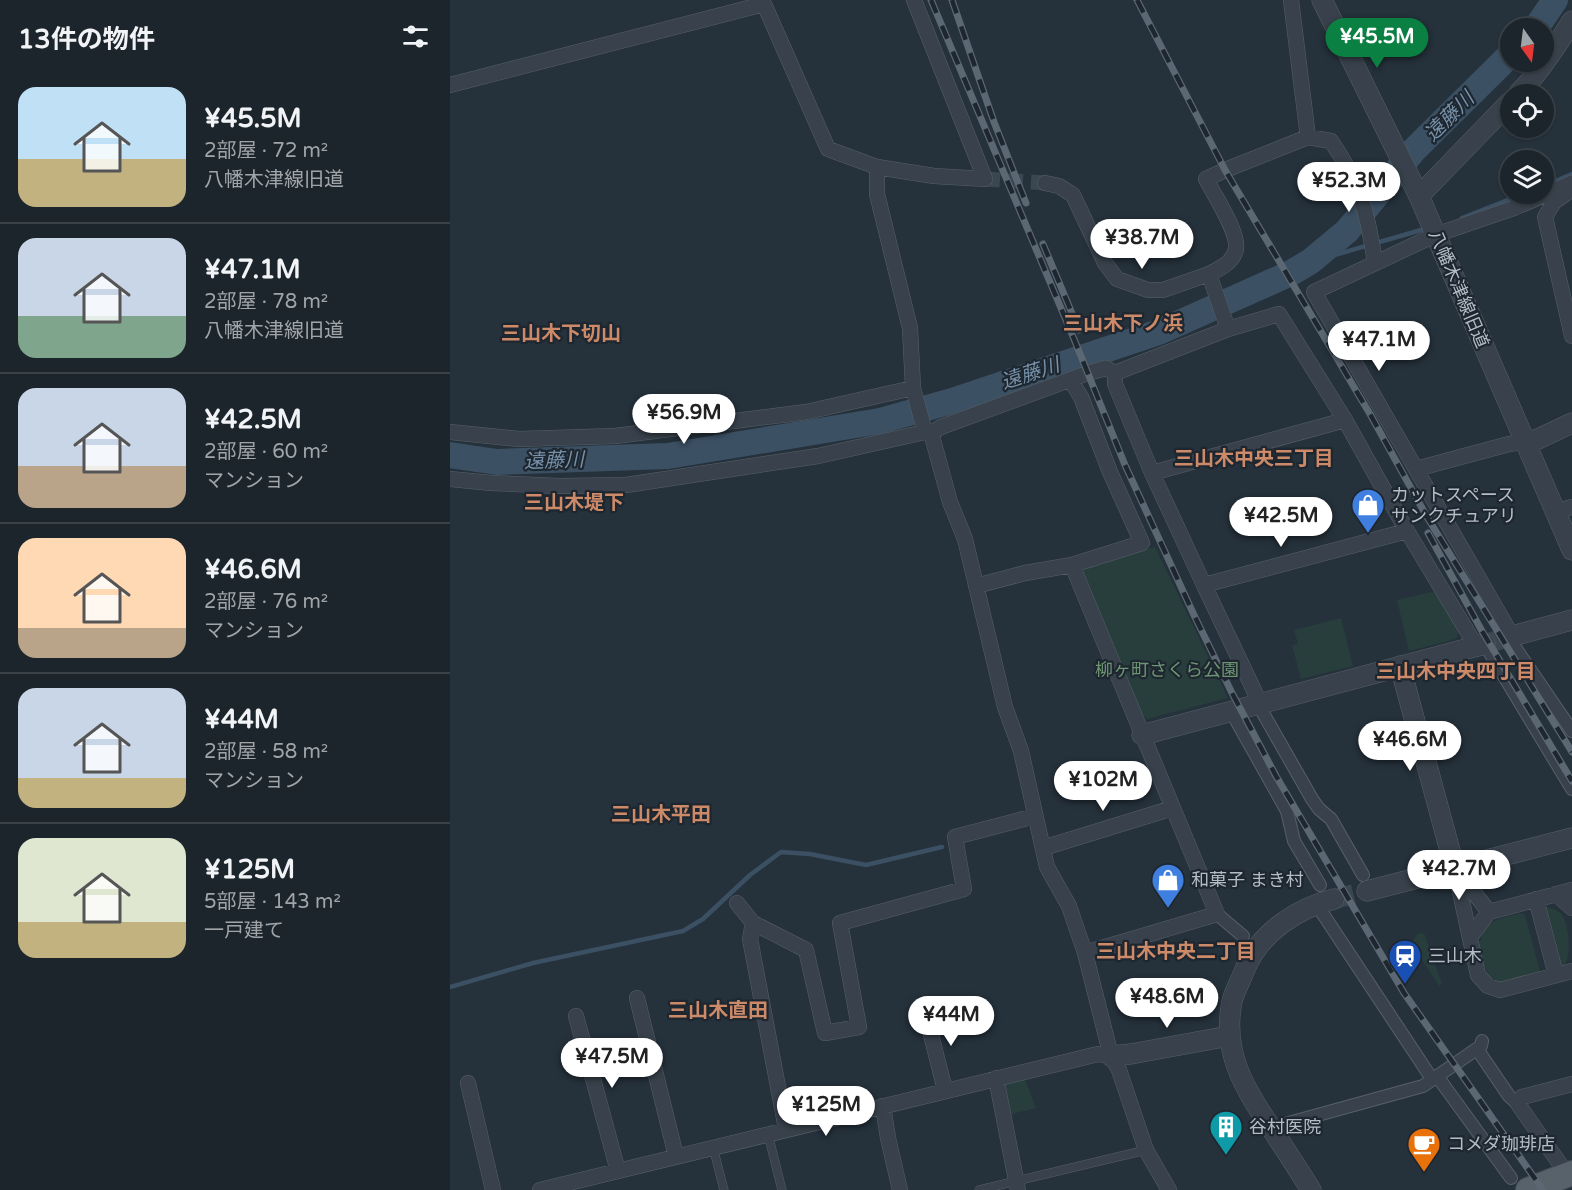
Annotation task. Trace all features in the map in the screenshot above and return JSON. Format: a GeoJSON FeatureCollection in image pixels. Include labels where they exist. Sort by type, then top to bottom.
{"type":"FeatureCollection","features":[{"type":"Feature","properties":{"kind":"main road"},"geometry":{"type":"LineString","coordinates":[[1519,1184],[1569,1173]]}},
{"type":"Feature","properties":{"kind":"street"},"geometry":{"type":"LineString","coordinates":[[450,85],[764,2],[828,149],[877,166],[934,176],[985,179],[914,0]]}},
{"type":"Feature","properties":{"kind":"street"},"geometry":{"type":"LineString","coordinates":[[1291,0],[1308,137]]}},
{"type":"Feature","properties":{"kind":"street","name":"八幡木津線旧道"},"geometry":{"type":"LineString","coordinates":[[1322,0],[1415,188],[1524,442],[1563,509],[1572,550]]}},
{"type":"Feature","properties":{"kind":"street"},"geometry":{"type":"LineString","coordinates":[[1526,84],[1557,46],[1572,21]]}},
{"type":"Feature","properties":{"kind":"street"},"geometry":{"type":"LineString","coordinates":[[1415,188],[1500,111]]}},
{"type":"Feature","properties":{"kind":"street"},"geometry":{"type":"LineString","coordinates":[[1045,183],[1059,186],[1073,195],[1105,263],[1118,279],[1148,290],[1163,290],[1209,274],[1227,265],[1236,250],[1233,232],[1206,179],[1308,137],[1331,141],[1346,163],[1361,194],[1370,223],[1375,263]]}},
{"type":"Feature","properties":{"kind":"street"},"geometry":{"type":"LineString","coordinates":[[877,166],[877,194],[910,328],[914,390],[927,430],[933,440],[950,502],[965,539],[1005,707],[1021,751],[1047,867],[1069,906],[1085,953],[1111,1056],[1119,1070],[1146,1150],[1169,1190]]}},
{"type":"Feature","properties":{"kind":"street"},"geometry":{"type":"LineString","coordinates":[[1571,183],[1514,208],[1435,235],[1314,292],[1513,641],[1572,731]]}},
{"type":"Feature","properties":{"kind":"street"},"geometry":{"type":"LineString","coordinates":[[1571,183],[1569,191],[1554,202],[1545,217],[1566,277],[1572,336]]}},
{"type":"Feature","properties":{"kind":"street"},"geometry":{"type":"LineString","coordinates":[[1209,274],[1228,329]]}},
{"type":"Feature","properties":{"kind":"street"},"geometry":{"type":"LineString","coordinates":[[1115,373],[1228,329],[1279,314],[1345,420],[1407,531],[1572,789]]}},
{"type":"Feature","properties":{"kind":"street"},"geometry":{"type":"LineString","coordinates":[[450,479],[560,486],[626,485],[818,456],[941,428],[1106,368],[1115,373]]}},
{"type":"Feature","properties":{"kind":"street"},"geometry":{"type":"LineString","coordinates":[[1115,373],[1115,384],[1152,473],[1262,708],[1312,799],[1319,809],[1331,819],[1365,883],[1455,869],[1572,838]]}},
{"type":"Feature","properties":{"kind":"street"},"geometry":{"type":"LineString","coordinates":[[976,586],[1025,573],[1072,565],[1142,543],[1110,472],[1081,397],[1071,381]]}},
{"type":"Feature","properties":{"kind":"street"},"geometry":{"type":"LineString","coordinates":[[450,432],[519,439],[615,436],[806,412],[914,390]]}},
{"type":"Feature","properties":{"kind":"street"},"geometry":{"type":"LineString","coordinates":[[1152,473],[1345,420]]}},
{"type":"Feature","properties":{"kind":"street"},"geometry":{"type":"LineString","coordinates":[[1416,469],[1509,444],[1538,439],[1572,423]]}},
{"type":"Feature","properties":{"kind":"street"},"geometry":{"type":"LineString","coordinates":[[1204,585],[1407,531]]}},
{"type":"Feature","properties":{"kind":"street"},"geometry":{"type":"LineString","coordinates":[[1072,565],[1217,914],[1243,936]]}},
{"type":"Feature","properties":{"kind":"street"},"geometry":{"type":"LineString","coordinates":[[1513,641],[1572,620]]}},
{"type":"Feature","properties":{"kind":"street"},"geometry":{"type":"LineString","coordinates":[[1142,735],[1262,708],[1400,666],[1483,648]]}},
{"type":"Feature","properties":{"kind":"street"},"geometry":{"type":"LineString","coordinates":[[1400,666],[1455,869],[1478,975],[1488,987],[1500,990],[1572,972]]}},
{"type":"Feature","properties":{"kind":"street"},"geometry":{"type":"LineString","coordinates":[[1236,720],[1287,811],[1294,842],[1324,896],[1435,1077],[1519,1184]]}},
{"type":"Feature","properties":{"kind":"street"},"geometry":{"type":"LineString","coordinates":[[1043,848],[1173,808]]}},
{"type":"Feature","properties":{"kind":"street"},"geometry":{"type":"LineString","coordinates":[[737,903],[753,923],[806,950],[825,1033],[859,1027],[840,923],[964,889],[955,837],[1035,816]]}},
{"type":"Feature","properties":{"kind":"street"},"geometry":{"type":"LineString","coordinates":[[1455,869],[1489,912]]}},
{"type":"Feature","properties":{"kind":"street"},"geometry":{"type":"LineString","coordinates":[[1470,936],[1489,912],[1572,890]]}},
{"type":"Feature","properties":{"kind":"street"},"geometry":{"type":"LineString","coordinates":[[1556,894],[1572,908]]}},
{"type":"Feature","properties":{"kind":"street"},"geometry":{"type":"LineString","coordinates":[[1311,1190],[1245,1087],[1233,1058],[1229,1036],[1232,1000],[1249,961],[1259,945],[1289,918],[1324,896]]}},
{"type":"Feature","properties":{"kind":"street"},"geometry":{"type":"LineString","coordinates":[[1536,899],[1556,975]]}},
{"type":"Feature","properties":{"kind":"street"},"geometry":{"type":"LineString","coordinates":[[1085,953],[1217,914]]}},
{"type":"Feature","properties":{"kind":"street"},"geometry":{"type":"LineString","coordinates":[[753,923],[750,939],[786,1129]]}},
{"type":"Feature","properties":{"kind":"street"},"geometry":{"type":"LineString","coordinates":[[637,998],[676,1156]]}},
{"type":"Feature","properties":{"kind":"street"},"geometry":{"type":"LineString","coordinates":[[925,1011],[945,1090]]}},
{"type":"Feature","properties":{"kind":"street"},"geometry":{"type":"LineString","coordinates":[[576,1016],[618,1171]]}},
{"type":"Feature","properties":{"kind":"street"},"geometry":{"type":"LineString","coordinates":[[540,1190],[595,1183],[618,1171],[676,1156],[1098,1054],[1111,1056],[1131,1054],[1229,1036]]}},
{"type":"Feature","properties":{"kind":"street"},"geometry":{"type":"LineString","coordinates":[[1285,1124],[1423,1086],[1480,1045],[1509,1095],[1569,1173]]}},
{"type":"Feature","properties":{"kind":"street"},"geometry":{"type":"LineString","coordinates":[[996,1078],[1017,1185]]}},
{"type":"Feature","properties":{"kind":"street"},"geometry":{"type":"LineString","coordinates":[[468,1083],[493,1190]]}},
{"type":"Feature","properties":{"kind":"street"},"geometry":{"type":"LineString","coordinates":[[1518,1104],[1522,1097],[1572,1084]]}},
{"type":"Feature","properties":{"kind":"street"},"geometry":{"type":"LineString","coordinates":[[883,1106],[900,1190]]}},
{"type":"Feature","properties":{"kind":"lane"},"geometry":{"type":"LineString","coordinates":[[768,1134],[782,1190]]}},
{"type":"Feature","properties":{"kind":"lane"},"geometry":{"type":"LineString","coordinates":[[713,1148],[724,1190]]}},
{"type":"Feature","properties":{"kind":"lane"},"geometry":{"type":"LineString","coordinates":[[979,1190],[1017,1185],[1146,1150]]}},
{"type":"Feature","properties":{"kind":"green space","name":"柳ヶ町さくら公園"},"geometry":{"type":"Polygon","coordinates":[[[1155,547],[1228,698],[1147,719],[1140,715],[1080,573],[1084,563],[1155,547]]]}},
{"type":"Feature","properties":{"kind":"green space"},"geometry":{"type":"Polygon","coordinates":[[[1436,591],[1459,631],[1456,639],[1409,651],[1397,600],[1436,591]]]}},
{"type":"Feature","properties":{"kind":"green space"},"geometry":{"type":"Polygon","coordinates":[[[1341,618],[1353,666],[1301,679],[1292,645],[1298,644],[1294,630],[1341,618]]]}},
{"type":"Feature","properties":{"kind":"green space"},"geometry":{"type":"Polygon","coordinates":[[[1546,907],[1560,913],[1567,927],[1569,951],[1562,968],[1546,907]]]}},
{"type":"Feature","properties":{"kind":"green space"},"geometry":{"type":"Polygon","coordinates":[[[1521,913],[1525,915],[1540,971],[1525,978],[1496,981],[1490,976],[1482,961],[1481,937],[1490,924],[1501,918],[1521,913]]]}},
{"type":"Feature","properties":{"kind":"green space"},"geometry":{"type":"Polygon","coordinates":[[[1424,933],[1442,984],[1439,986],[1414,947],[1413,940],[1418,934],[1424,933]]]}},
{"type":"Feature","properties":{"kind":"green space"},"geometry":{"type":"Polygon","coordinates":[[[1024,1077],[1036,1108],[1008,1115],[1001,1082],[1024,1077]]]}},
{"type":"Feature","properties":{"kind":"waterway","name":"遠藤川"},"geometry":{"type":"LineString","coordinates":[[1543,18],[1555,0]]}},
{"type":"Feature","properties":{"kind":"waterway","name":"遠藤川"},"geometry":{"type":"LineString","coordinates":[[450,455],[497,462],[668,456],[880,421],[952,401],[1159,332],[1291,273],[1311,261],[1347,231],[1414,150],[1500,65]]}},
{"type":"Feature","properties":{"kind":"waterway"},"geometry":{"type":"LineString","coordinates":[[1554,182],[1572,174]]}},
{"type":"Feature","properties":{"kind":"waterway"},"geometry":{"type":"LineString","coordinates":[[1462,218],[1500,203]]}},
{"type":"Feature","properties":{"kind":"waterway"},"geometry":{"type":"LineString","coordinates":[[1307,263],[1428,228]]}},
{"type":"Feature","properties":{"kind":"waterway"},"geometry":{"type":"LineString","coordinates":[[450,987],[533,963],[683,931],[703,919],[750,875],[781,852],[810,854],[866,865],[942,847]]}},
{"type":"Feature","properties":{"kind":"tunnel"},"geometry":{"type":"LineString","coordinates":[[985,179],[1045,183]]}},
{"type":"Feature","properties":{"kind":"tunnel"},"geometry":{"type":"LineString","coordinates":[[1485,644],[1512,636]]}},
{"type":"Feature","properties":{"kind":"tunnel"},"geometry":{"type":"LineString","coordinates":[[1334,899],[1367,891]]}},
{"type":"Feature","properties":{"kind":"railway"},"geometry":{"type":"LineString","coordinates":[[931,0],[1125,465],[1232,693],[1276,776],[1404,993],[1543,1190]]}},
{"type":"Feature","properties":{"kind":"railway"},"geometry":{"type":"LineString","coordinates":[[952,0],[994,122],[1026,203]]}},
{"type":"Feature","properties":{"kind":"railway"},"geometry":{"type":"LineString","coordinates":[[1137,0],[1225,170],[1370,414],[1427,517],[1572,752]]}},
{"type":"Feature","properties":{"kind":"railway"},"geometry":{"type":"LineString","coordinates":[[1043,244],[1079,330]]}},
{"type":"Feature","properties":{"kind":"railway"},"geometry":{"type":"LineString","coordinates":[[1428,533],[1482,631],[1572,781]]}},
{"type":"Feature","properties":{"kind":"place","name":"カットスペース サンクチュアリ"},"geometry":{"type":"Point","coordinates":[1368,534]}},
{"type":"Feature","properties":{"kind":"place","name":"和菓子 まき村"},"geometry":{"type":"Point","coordinates":[1168,909]}},
{"type":"Feature","properties":{"kind":"place","name":"三山木"},"geometry":{"type":"Point","coordinates":[1405,985]}},
{"type":"Feature","properties":{"kind":"place","name":"谷村医院"},"geometry":{"type":"Point","coordinates":[1226,1156]}},
{"type":"Feature","properties":{"kind":"place","name":"コメダ珈琲店"},"geometry":{"type":"Point","coordinates":[1424,1173]}},
{"type":"Feature","properties":{"kind":"district","name":"三山木下ノ浜"},"geometry":{"type":"Point","coordinates":[1123,323]}},
{"type":"Feature","properties":{"kind":"district","name":"三山木下切山"},"geometry":{"type":"Point","coordinates":[561,333]}},
{"type":"Feature","properties":{"kind":"district","name":"三山木中央三丁目"},"geometry":{"type":"Point","coordinates":[1254,458]}},
{"type":"Feature","properties":{"kind":"district","name":"三山木堤下"},"geometry":{"type":"Point","coordinates":[574,502]}},
{"type":"Feature","properties":{"kind":"district","name":"三山木中央四丁目"},"geometry":{"type":"Point","coordinates":[1456,671]}},
{"type":"Feature","properties":{"kind":"district","name":"三山木平田"},"geometry":{"type":"Point","coordinates":[661,814]}},
{"type":"Feature","properties":{"kind":"district","name":"三山木中央二丁目"},"geometry":{"type":"Point","coordinates":[1176,951]}},
{"type":"Feature","properties":{"kind":"district","name":"三山木直田"},"geometry":{"type":"Point","coordinates":[718,1010]}}]}
